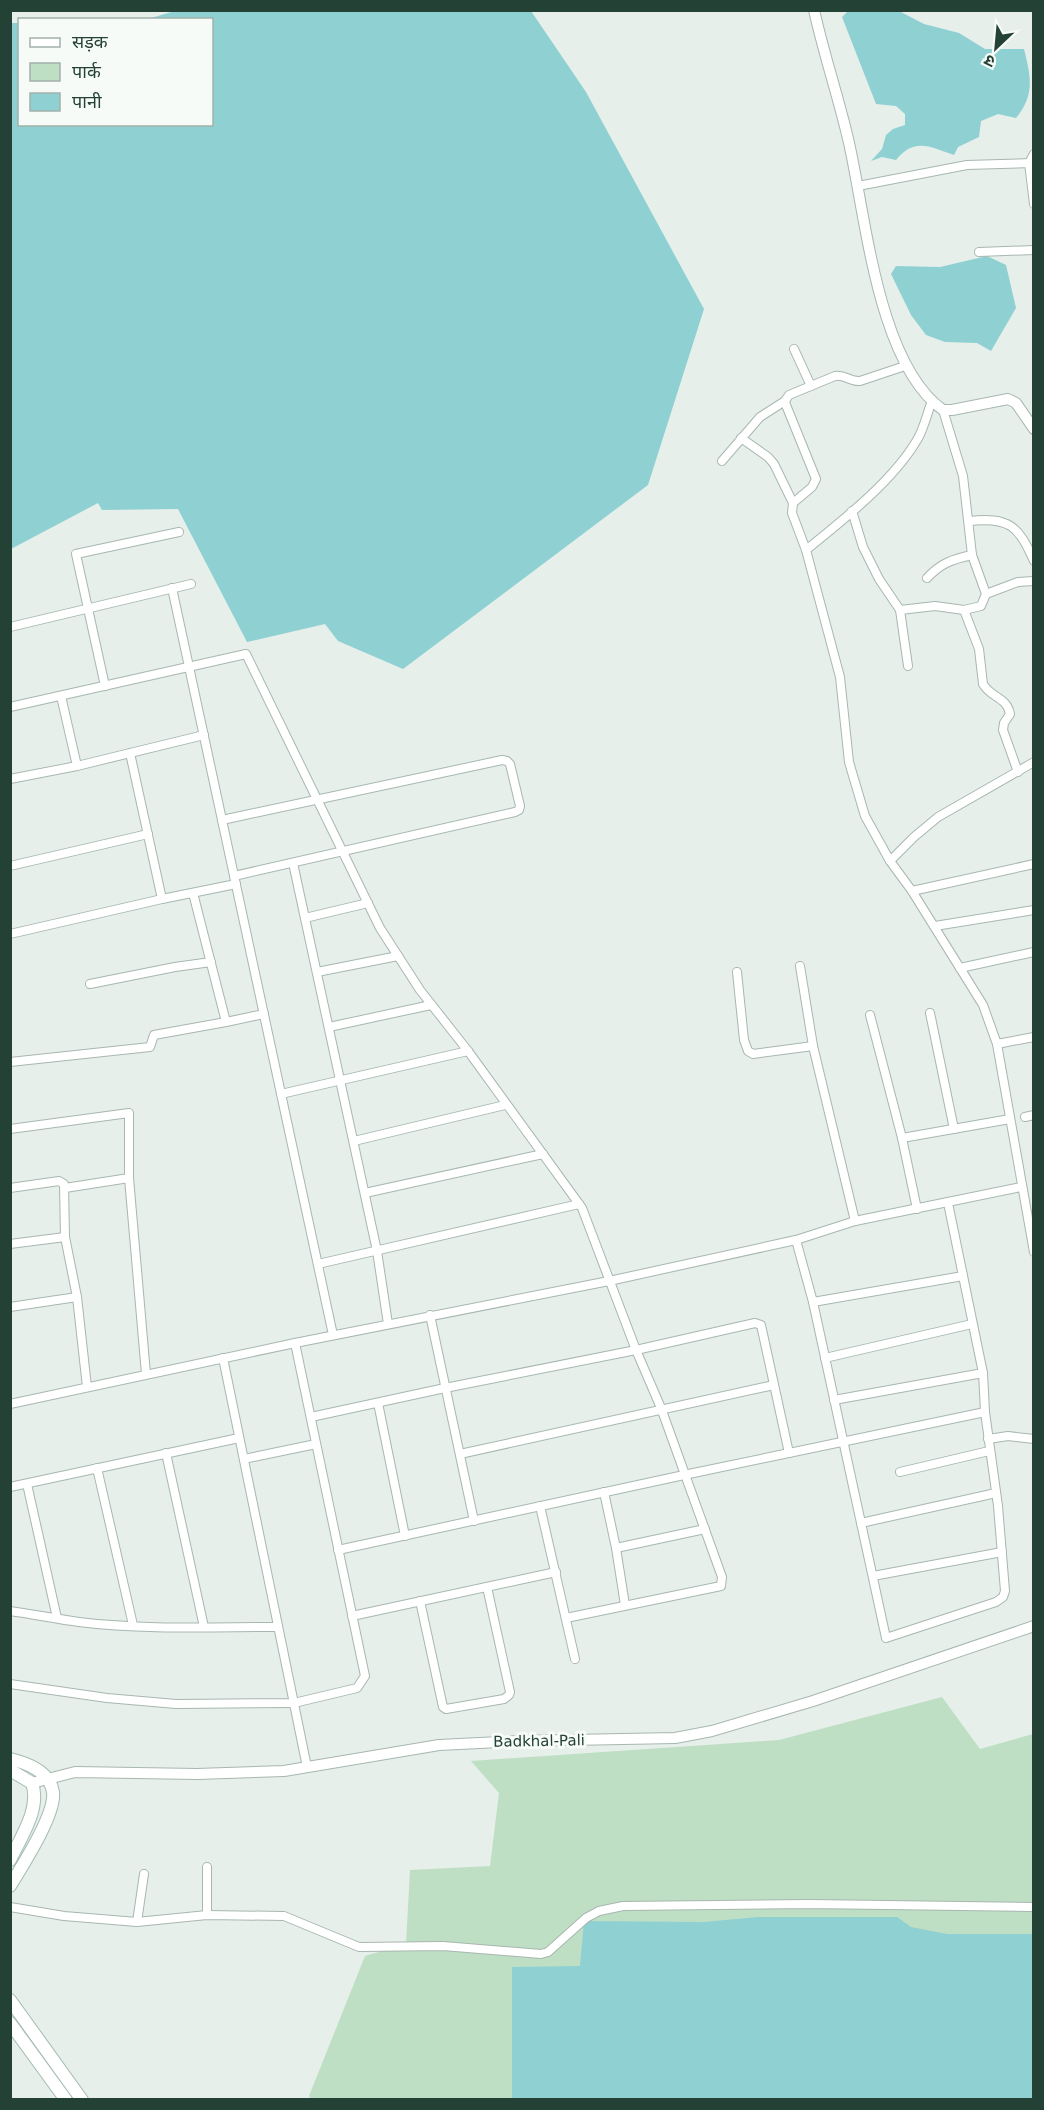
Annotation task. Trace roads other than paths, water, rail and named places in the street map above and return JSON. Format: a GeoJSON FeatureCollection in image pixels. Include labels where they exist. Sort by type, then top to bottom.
{"type":"FeatureCollection","features":[{"type":"Feature","properties":{"kind":"main road"},"geometry":{"type":"LineString","coordinates":[[10,1759],[35,1768],[47,1778],[53,1791],[52,1803],[38,1837],[10,1886]]}},
{"type":"Feature","properties":{"kind":"main road"},"geometry":{"type":"LineString","coordinates":[[10,1770],[32,1783],[35,1791],[35,1803],[10,1860]]}},
{"type":"Feature","properties":{"kind":"main road"},"geometry":{"type":"LineString","coordinates":[[10,2000],[82,2100]]}},
{"type":"Feature","properties":{"kind":"main road"},"geometry":{"type":"LineString","coordinates":[[10,2023],[66,2100]]}},
{"type":"Feature","properties":{"kind":"street"},"geometry":{"type":"LineString","coordinates":[[814,10],[858,186],[872,262],[888,322],[911,377],[943,410],[963,476],[972,555],[986,594],[981,606],[964,610],[935,606],[900,610]]}},
{"type":"Feature","properties":{"kind":"street"},"geometry":{"type":"LineString","coordinates":[[1034,154],[1031,163],[1034,204]]}},
{"type":"Feature","properties":{"kind":"street"},"geometry":{"type":"LineString","coordinates":[[858,186],[967,165],[1031,163]]}},
{"type":"Feature","properties":{"kind":"street"},"geometry":{"type":"LineString","coordinates":[[978,252],[1034,250]]}},
{"type":"Feature","properties":{"kind":"street"},"geometry":{"type":"LineString","coordinates":[[794,349],[811,386]]}},
{"type":"Feature","properties":{"kind":"street"},"geometry":{"type":"LineString","coordinates":[[722,461],[760,417],[785,401],[789,395],[841,375],[860,381],[905,366]]}},
{"type":"Feature","properties":{"kind":"street"},"geometry":{"type":"LineString","coordinates":[[943,410],[1008,399],[1016,403],[1032,423]]}},
{"type":"Feature","properties":{"kind":"street"},"geometry":{"type":"LineString","coordinates":[[785,401],[816,479],[812,487],[793,503]]}},
{"type":"Feature","properties":{"kind":"street"},"geometry":{"type":"LineString","coordinates":[[806,550],[852,511],[898,466],[918,438],[932,401]]}},
{"type":"Feature","properties":{"kind":"street"},"geometry":{"type":"LineString","coordinates":[[741,438],[774,464],[793,503],[792,513],[806,550],[840,678],[849,762],[865,816],[890,861],[935,926],[983,1005],[997,1044],[1034,1252]]}},
{"type":"Feature","properties":{"kind":"street"},"geometry":{"type":"LineString","coordinates":[[852,511],[863,547],[879,579],[900,610],[908,666]]}},
{"type":"Feature","properties":{"kind":"street"},"geometry":{"type":"LineString","coordinates":[[969,521],[991,519],[1009,525],[1022,536],[1034,561]]}},
{"type":"Feature","properties":{"kind":"street"},"geometry":{"type":"LineString","coordinates":[[105,686],[76,554],[179,532]]}},
{"type":"Feature","properties":{"kind":"street"},"geometry":{"type":"LineString","coordinates":[[927,578],[948,560],[972,555]]}},
{"type":"Feature","properties":{"kind":"street"},"geometry":{"type":"LineString","coordinates":[[986,594],[1018,582],[1034,580]]}},
{"type":"Feature","properties":{"kind":"street"},"geometry":{"type":"LineString","coordinates":[[10,627],[191,584]]}},
{"type":"Feature","properties":{"kind":"street"},"geometry":{"type":"LineString","coordinates":[[172,588],[333,1335]]}},
{"type":"Feature","properties":{"kind":"street"},"geometry":{"type":"LineString","coordinates":[[964,610],[979,649],[983,684],[986,689],[1004,700],[1009,707],[1010,714],[1004,723],[1003,730],[1018,771]]}},
{"type":"Feature","properties":{"kind":"street"},"geometry":{"type":"LineString","coordinates":[[10,707],[246,654],[380,928],[431,1005],[468,1051],[579,1204],[661,1408],[722,1577],[721,1586],[566,1618]]}},
{"type":"Feature","properties":{"kind":"street"},"geometry":{"type":"LineString","coordinates":[[61,696],[77,766]]}},
{"type":"Feature","properties":{"kind":"street"},"geometry":{"type":"LineString","coordinates":[[10,779],[77,766],[204,735]]}},
{"type":"Feature","properties":{"kind":"street"},"geometry":{"type":"LineString","coordinates":[[130,753],[162,898]]}},
{"type":"Feature","properties":{"kind":"street"},"geometry":{"type":"LineString","coordinates":[[10,934],[162,898],[193,893],[293,863],[515,812],[520,806],[510,764],[502,760],[222,820]]}},
{"type":"Feature","properties":{"kind":"street"},"geometry":{"type":"LineString","coordinates":[[890,861],[938,817],[1034,762]]}},
{"type":"Feature","properties":{"kind":"street"},"geometry":{"type":"LineString","coordinates":[[10,866],[148,834]]}},
{"type":"Feature","properties":{"kind":"street"},"geometry":{"type":"LineString","coordinates":[[293,863],[377,1251],[388,1324]]}},
{"type":"Feature","properties":{"kind":"street"},"geometry":{"type":"LineString","coordinates":[[912,891],[1034,864]]}},
{"type":"Feature","properties":{"kind":"street"},"geometry":{"type":"LineString","coordinates":[[193,893],[226,1022]]}},
{"type":"Feature","properties":{"kind":"street"},"geometry":{"type":"LineString","coordinates":[[305,918],[368,903]]}},
{"type":"Feature","properties":{"kind":"street"},"geometry":{"type":"LineString","coordinates":[[935,926],[1034,910]]}},
{"type":"Feature","properties":{"kind":"street"},"geometry":{"type":"LineString","coordinates":[[960,968],[1034,952]]}},
{"type":"Feature","properties":{"kind":"street"},"geometry":{"type":"LineString","coordinates":[[317,972],[398,956]]}},
{"type":"Feature","properties":{"kind":"street"},"geometry":{"type":"LineString","coordinates":[[90,984],[155,970],[211,962]]}},
{"type":"Feature","properties":{"kind":"street"},"geometry":{"type":"LineString","coordinates":[[800,966],[813,1046],[855,1221]]}},
{"type":"Feature","properties":{"kind":"street"},"geometry":{"type":"LineString","coordinates":[[737,972],[744,1040],[748,1051],[753,1054],[813,1046]]}},
{"type":"Feature","properties":{"kind":"street"},"geometry":{"type":"LineString","coordinates":[[329,1027],[431,1005]]}},
{"type":"Feature","properties":{"kind":"street"},"geometry":{"type":"LineString","coordinates":[[930,1013],[954,1129]]}},
{"type":"Feature","properties":{"kind":"street"},"geometry":{"type":"LineString","coordinates":[[10,1062],[150,1047],[154,1035],[264,1014]]}},
{"type":"Feature","properties":{"kind":"street"},"geometry":{"type":"LineString","coordinates":[[870,1015],[902,1138],[917,1209]]}},
{"type":"Feature","properties":{"kind":"street"},"geometry":{"type":"LineString","coordinates":[[997,1044],[1034,1036]]}},
{"type":"Feature","properties":{"kind":"street"},"geometry":{"type":"LineString","coordinates":[[281,1094],[468,1051]]}},
{"type":"Feature","properties":{"kind":"street"},"geometry":{"type":"LineString","coordinates":[[354,1141],[505,1105]]}},
{"type":"Feature","properties":{"kind":"street"},"geometry":{"type":"LineString","coordinates":[[10,1130],[129,1113],[129,1178],[146,1374]]}},
{"type":"Feature","properties":{"kind":"street"},"geometry":{"type":"LineString","coordinates":[[902,1138],[1010,1119]]}},
{"type":"Feature","properties":{"kind":"street"},"geometry":{"type":"LineString","coordinates":[[365,1193],[543,1155]]}},
{"type":"Feature","properties":{"kind":"street"},"geometry":{"type":"LineString","coordinates":[[66,1188],[129,1178]]}},
{"type":"Feature","properties":{"kind":"street"},"geometry":{"type":"LineString","coordinates":[[10,1188],[58,1181],[63,1182],[66,1188],[65,1236],[77,1297],[87,1387]]}},
{"type":"Feature","properties":{"kind":"street"},"geometry":{"type":"LineString","coordinates":[[10,1404],[430,1315],[609,1281],[796,1240],[855,1221],[1021,1187]]}},
{"type":"Feature","properties":{"kind":"street"},"geometry":{"type":"LineString","coordinates":[[1023,1197],[1034,1194]]}},
{"type":"Feature","properties":{"kind":"street"},"geometry":{"type":"LineString","coordinates":[[796,1240],[813,1302],[886,1638],[996,1602],[1003,1597],[1005,1591],[996,1493],[985,1412],[983,1373],[948,1203]]}},
{"type":"Feature","properties":{"kind":"street"},"geometry":{"type":"LineString","coordinates":[[318,1264],[579,1204]]}},
{"type":"Feature","properties":{"kind":"street"},"geometry":{"type":"LineString","coordinates":[[10,1244],[65,1236]]}},
{"type":"Feature","properties":{"kind":"street"},"geometry":{"type":"LineString","coordinates":[[813,1302],[963,1276]]}},
{"type":"Feature","properties":{"kind":"street"},"geometry":{"type":"LineString","coordinates":[[10,1307],[77,1297]]}},
{"type":"Feature","properties":{"kind":"street"},"geometry":{"type":"LineString","coordinates":[[430,1315],[474,1521]]}},
{"type":"Feature","properties":{"kind":"street"},"geometry":{"type":"LineString","coordinates":[[310,1417],[636,1350],[755,1323],[761,1326],[789,1453]]}},
{"type":"Feature","properties":{"kind":"street"},"geometry":{"type":"LineString","coordinates":[[825,1358],[972,1324]]}},
{"type":"Feature","properties":{"kind":"street"},"geometry":{"type":"LineString","coordinates":[[10,1684],[107,1698],[176,1704],[294,1703],[357,1688],[364,1676],[295,1343]]}},
{"type":"Feature","properties":{"kind":"street"},"geometry":{"type":"LineString","coordinates":[[223,1358],[307,1767]]}},
{"type":"Feature","properties":{"kind":"street"},"geometry":{"type":"LineString","coordinates":[[834,1400],[983,1373]]}},
{"type":"Feature","properties":{"kind":"street"},"geometry":{"type":"LineString","coordinates":[[460,1454],[774,1385]]}},
{"type":"Feature","properties":{"kind":"street"},"geometry":{"type":"LineString","coordinates":[[378,1402],[405,1536]]}},
{"type":"Feature","properties":{"kind":"street"},"geometry":{"type":"LineString","coordinates":[[338,1550],[684,1474],[985,1412]]}},
{"type":"Feature","properties":{"kind":"street"},"geometry":{"type":"LineString","coordinates":[[988,1439],[1008,1436],[1034,1439]]}},
{"type":"Feature","properties":{"kind":"street"},"geometry":{"type":"LineString","coordinates":[[10,1487],[239,1438]]}},
{"type":"Feature","properties":{"kind":"street"},"geometry":{"type":"LineString","coordinates":[[244,1459],[316,1444]]}},
{"type":"Feature","properties":{"kind":"street"},"geometry":{"type":"LineString","coordinates":[[900,1472],[989,1450]]}},
{"type":"Feature","properties":{"kind":"street"},"geometry":{"type":"LineString","coordinates":[[166,1453],[204,1627]]}},
{"type":"Feature","properties":{"kind":"street"},"geometry":{"type":"LineString","coordinates":[[97,1468],[134,1625]]}},
{"type":"Feature","properties":{"kind":"street"},"geometry":{"type":"LineString","coordinates":[[27,1484],[57,1618]]}},
{"type":"Feature","properties":{"kind":"street"},"geometry":{"type":"LineString","coordinates":[[604,1492],[625,1605]]}},
{"type":"Feature","properties":{"kind":"street"},"geometry":{"type":"LineString","coordinates":[[861,1523],[996,1493]]}},
{"type":"Feature","properties":{"kind":"street"},"geometry":{"type":"LineString","coordinates":[[540,1506],[575,1659]]}},
{"type":"Feature","properties":{"kind":"street"},"geometry":{"type":"LineString","coordinates":[[616,1548],[705,1529]]}},
{"type":"Feature","properties":{"kind":"street"},"geometry":{"type":"LineString","coordinates":[[873,1576],[1002,1552]]}},
{"type":"Feature","properties":{"kind":"street"},"geometry":{"type":"LineString","coordinates":[[352,1616],[555,1572]]}},
{"type":"Feature","properties":{"kind":"street"},"geometry":{"type":"LineString","coordinates":[[420,1601],[443,1707],[446,1709],[504,1699],[510,1692],[487,1587]]}},
{"type":"Feature","properties":{"kind":"street"},"geometry":{"type":"LineString","coordinates":[[10,1611],[79,1622],[204,1627],[278,1627]]}},
{"type":"Feature","properties":{"kind":"street","name":"Badkhal-Pali"},"geometry":{"type":"LineString","coordinates":[[32,1783],[75,1772],[197,1774],[284,1771],[439,1745],[675,1738],[712,1731],[813,1701],[1034,1626]]}},
{"type":"Feature","properties":{"kind":"street"},"geometry":{"type":"LineString","coordinates":[[207,1867],[207,1915]]}},
{"type":"Feature","properties":{"kind":"street"},"geometry":{"type":"LineString","coordinates":[[138,1922],[144,1874]]}},
{"type":"Feature","properties":{"kind":"street"},"geometry":{"type":"LineString","coordinates":[[10,1907],[64,1916],[138,1922],[207,1915],[284,1916],[359,1947],[443,1946],[541,1954],[548,1952],[586,1918],[598,1911],[623,1906],[808,1904],[1034,1907]]}},
{"type":"Feature","properties":{"kind":"water"},"geometry":{"type":"Polygon","coordinates":[[[178,10],[531,11],[586,92],[704,309],[648,485],[403,669],[338,641],[325,624],[247,642],[178,509],[102,510],[98,503],[11,549],[11,23],[18,23],[18,126],[213,126],[213,18],[151,18],[178,10]]]}},
{"type":"Feature","properties":{"kind":"water"},"geometry":{"type":"Polygon","coordinates":[[[848,11],[899,11],[924,24],[959,33],[985,49],[1024,49],[1030,85],[1022,110],[1016,118],[998,114],[981,121],[979,137],[958,147],[954,155],[930,147],[916,146],[910,148],[896,160],[882,157],[871,161],[882,149],[886,135],[893,129],[905,125],[905,114],[896,106],[876,104],[842,17],[848,11]]]}},
{"type":"Feature","properties":{"kind":"water"},"geometry":{"type":"Polygon","coordinates":[[[987,256],[1006,265],[1016,308],[991,351],[977,343],[945,342],[926,335],[911,315],[891,274],[896,266],[940,267],[987,256]]]}},
{"type":"Feature","properties":{"kind":"water"},"geometry":{"type":"Polygon","coordinates":[[[758,1917],[897,1917],[911,1927],[947,1934],[1033,1934],[1033,2099],[512,2100],[512,1967],[580,1966],[584,1921],[704,1922],[758,1917]]]}}]}
